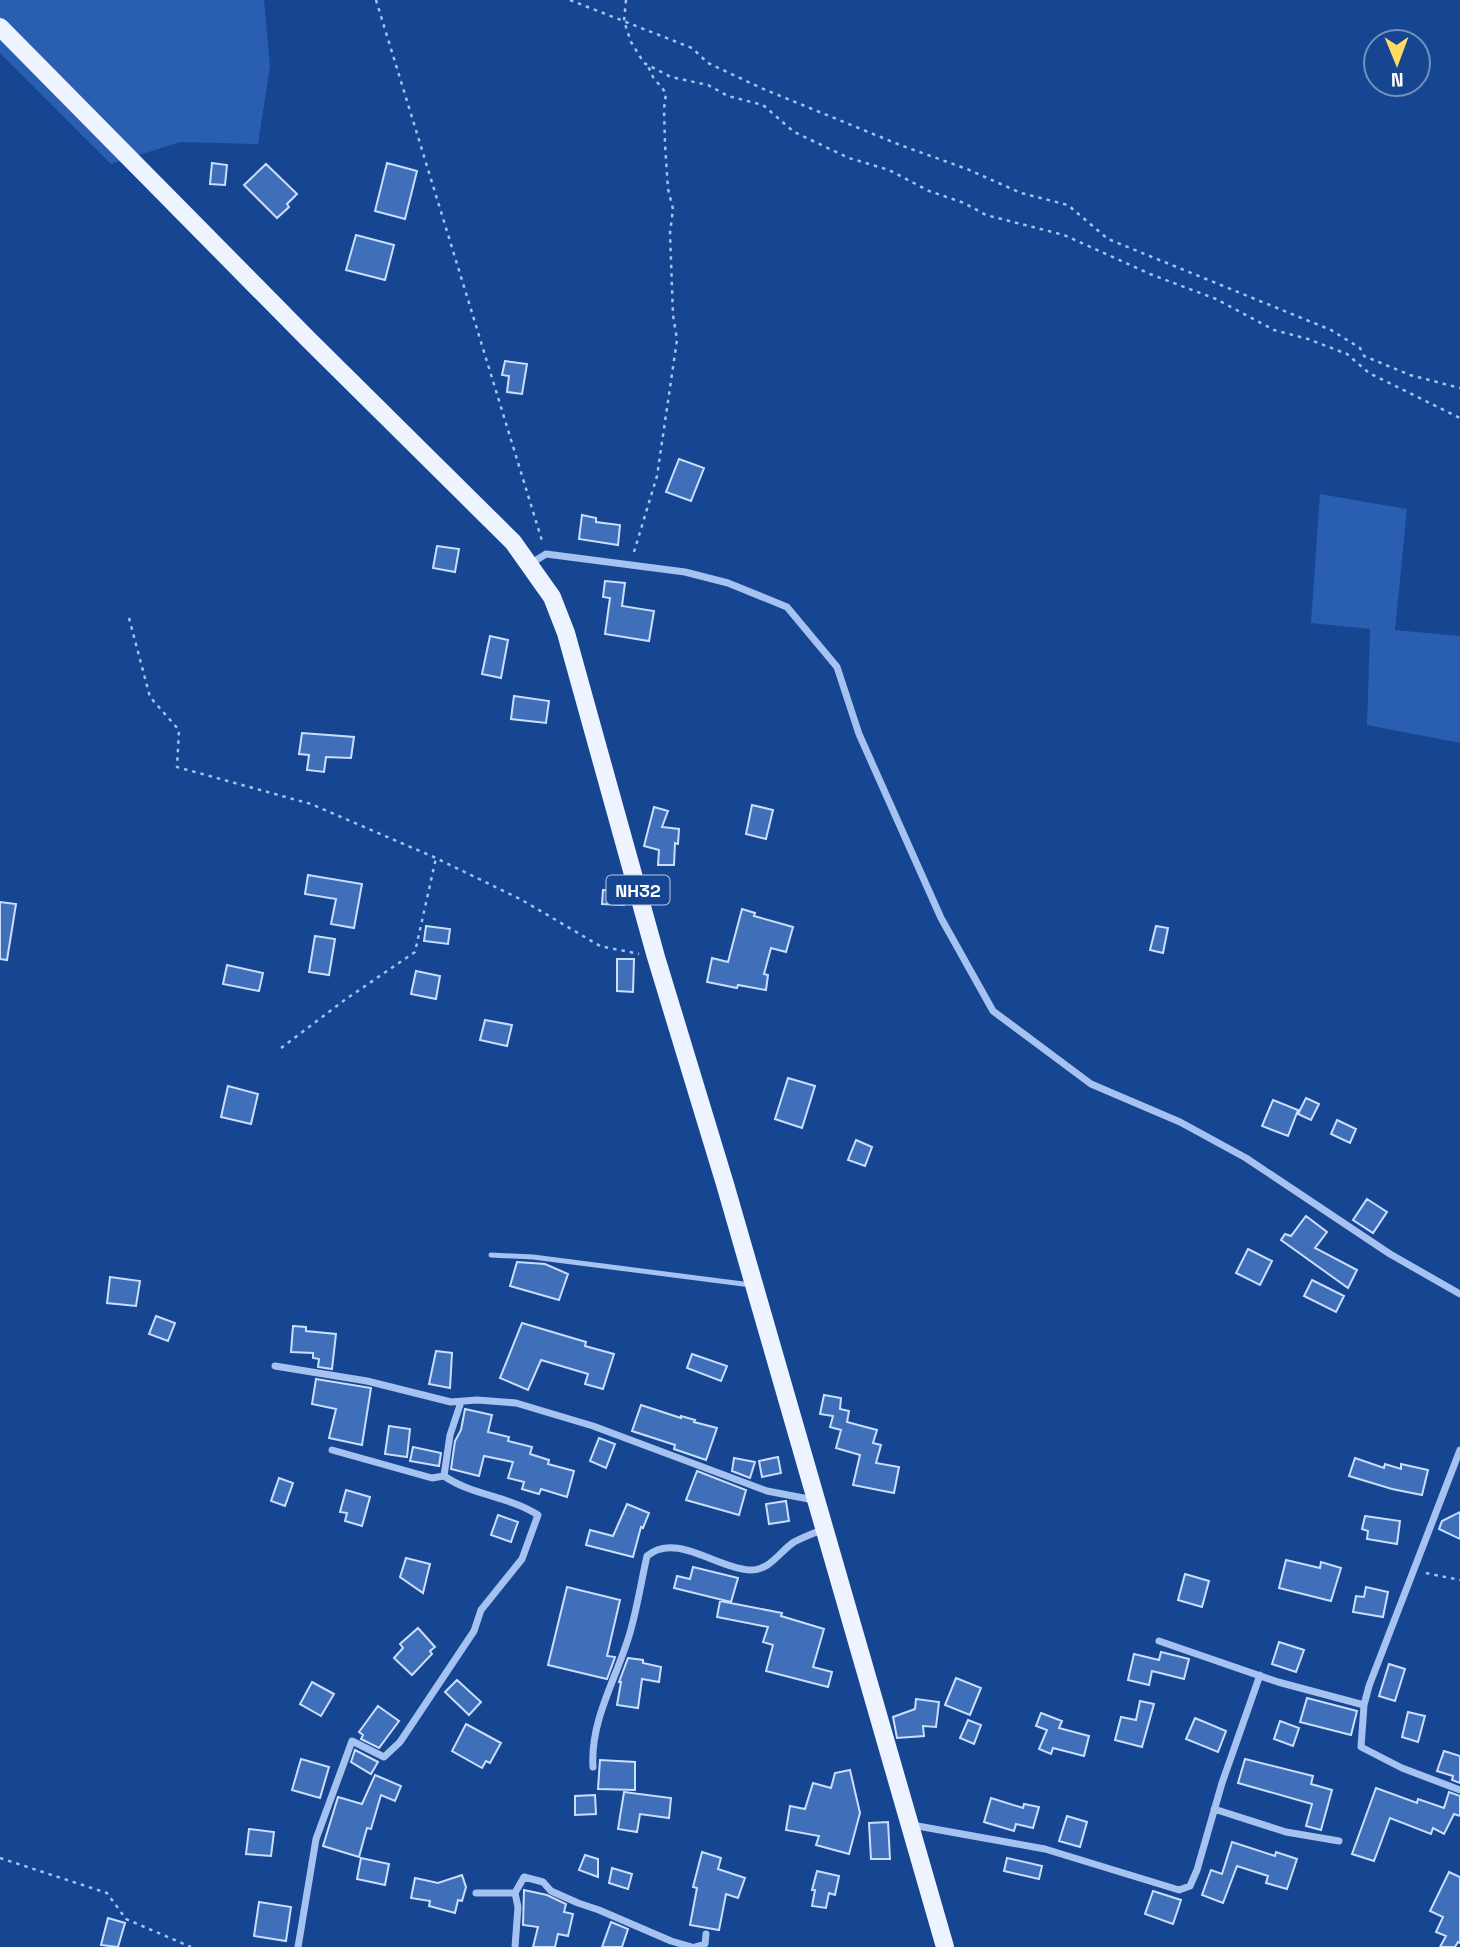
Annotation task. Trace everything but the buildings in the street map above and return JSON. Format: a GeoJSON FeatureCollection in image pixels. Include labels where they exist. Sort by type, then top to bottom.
{"type":"FeatureCollection","features":[{"type":"Feature","properties":{"kind":"main road","name":"NH32"},"geometry":{"type":"LineString","coordinates":[[0,27],[513,542],[552,597],[566,633],[656,957],[912,1825],[945,1947]]}},
{"type":"Feature","properties":{"kind":"street"},"geometry":{"type":"LineString","coordinates":[[530,564],[545,554],[685,572],[728,583],[787,607],[836,667],[859,734],[941,918],[993,1011],[1091,1084],[1181,1122],[1246,1158],[1390,1254],[1460,1294]]}},
{"type":"Feature","properties":{"kind":"street"},"geometry":{"type":"LineString","coordinates":[[275,1366],[367,1381],[451,1402],[516,1403],[593,1426],[767,1492],[816,1500]]}},
{"type":"Feature","properties":{"kind":"street"},"geometry":{"type":"LineString","coordinates":[[444,1476],[450,1434],[461,1402]]}},
{"type":"Feature","properties":{"kind":"street"},"geometry":{"type":"LineString","coordinates":[[298,1947],[316,1839],[352,1741],[384,1757],[400,1742],[474,1631],[481,1609],[522,1559],[538,1515],[521,1504],[458,1486],[444,1476],[432,1478],[332,1450]]}},
{"type":"Feature","properties":{"kind":"street"},"geometry":{"type":"LineString","coordinates":[[1460,1450],[1369,1686],[1364,1705],[1361,1747],[1402,1769],[1460,1790]]}},
{"type":"Feature","properties":{"kind":"street"},"geometry":{"type":"LineString","coordinates":[[593,1768],[598,1724],[629,1636],[647,1556],[657,1548],[674,1546],[725,1565],[751,1570],[770,1564],[793,1543],[824,1529]]}},
{"type":"Feature","properties":{"kind":"street"},"geometry":{"type":"LineString","coordinates":[[1159,1642],[1364,1705]]}},
{"type":"Feature","properties":{"kind":"street"},"geometry":{"type":"LineString","coordinates":[[912,1825],[1045,1849],[1179,1890],[1190,1886],[1260,1675]]}},
{"type":"Feature","properties":{"kind":"street"},"geometry":{"type":"LineString","coordinates":[[1214,1809],[1286,1832],[1339,1841]]}},
{"type":"Feature","properties":{"kind":"street"},"geometry":{"type":"LineString","coordinates":[[515,1947],[518,1907],[515,1893],[524,1877],[543,1882],[551,1891],[578,1903],[694,1947],[705,1944],[706,1934]]}},
{"type":"Feature","properties":{"kind":"street"},"geometry":{"type":"LineString","coordinates":[[476,1893],[515,1893]]}},
{"type":"Feature","properties":{"kind":"lane"},"geometry":{"type":"LineString","coordinates":[[491,1255],[754,1286]]}},
{"type":"Feature","properties":{"kind":"path"},"geometry":{"type":"LineString","coordinates":[[376,0],[545,554]]}},
{"type":"Feature","properties":{"kind":"path"},"geometry":{"type":"LineString","coordinates":[[570,0],[692,48],[708,63],[761,88],[1021,193],[1068,205],[1108,239],[1331,330],[1360,348],[1364,356],[1398,370],[1460,388]]}},
{"type":"Feature","properties":{"kind":"path"},"geometry":{"type":"LineString","coordinates":[[626,0],[624,21],[631,42],[666,93],[664,109],[667,189],[673,209],[670,233],[673,315],[677,340],[657,476],[631,564]]}},
{"type":"Feature","properties":{"kind":"path"},"geometry":{"type":"LineString","coordinates":[[647,65],[671,77],[708,85],[728,96],[763,105],[794,132],[849,158],[889,170],[929,191],[964,203],[986,215],[1063,235],[1150,274],[1216,299],[1274,330],[1347,354],[1368,373],[1460,418]]}},
{"type":"Feature","properties":{"kind":"path"},"geometry":{"type":"LineString","coordinates":[[129,618],[150,697],[179,730],[177,767],[311,804],[436,858],[522,900],[600,946],[656,957]]}},
{"type":"Feature","properties":{"kind":"path"},"geometry":{"type":"LineString","coordinates":[[281,1048],[415,952],[436,858]]}},
{"type":"Feature","properties":{"kind":"path"},"geometry":{"type":"LineString","coordinates":[[1414,1570],[1460,1580]]}},
{"type":"Feature","properties":{"kind":"path"},"geometry":{"type":"LineString","coordinates":[[0,1858],[107,1893],[125,1919],[191,1947]]}},
{"type":"Feature","properties":{"kind":"shaded area"},"geometry":{"type":"Polygon","coordinates":[[[0,0],[264,0],[270,66],[258,144],[180,142],[111,164],[0,53],[0,0]]]}},
{"type":"Feature","properties":{"kind":"shaded area"},"geometry":{"type":"Polygon","coordinates":[[[1320,494],[1407,509],[1395,630],[1460,636],[1460,743],[1367,725],[1370,629],[1311,623],[1320,494]]]}}]}
